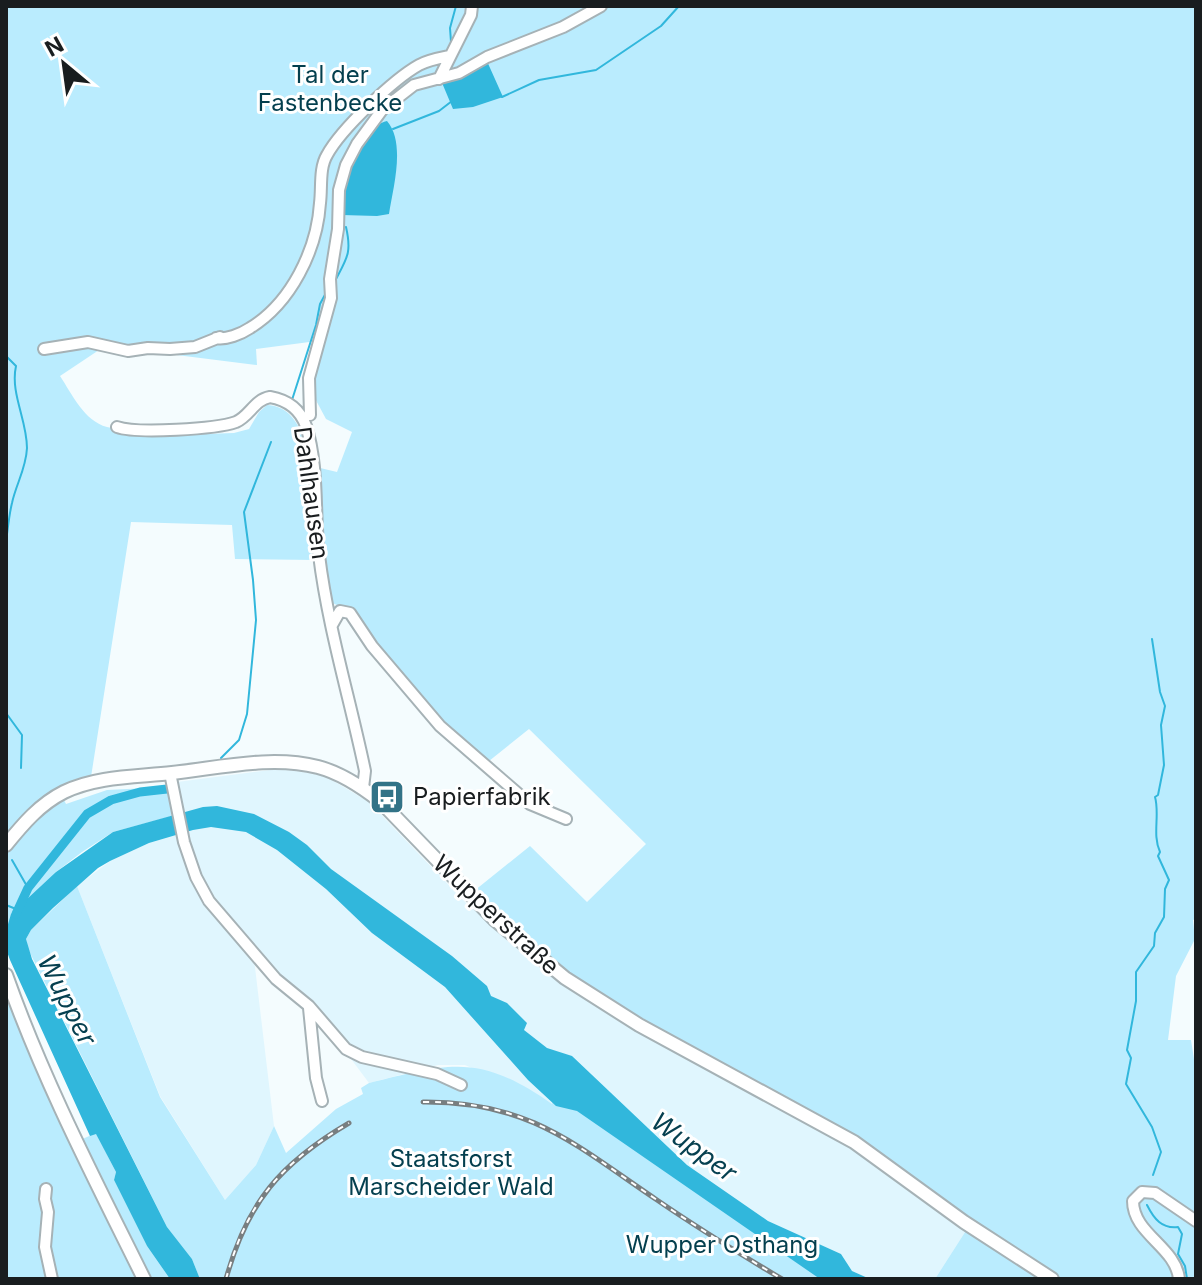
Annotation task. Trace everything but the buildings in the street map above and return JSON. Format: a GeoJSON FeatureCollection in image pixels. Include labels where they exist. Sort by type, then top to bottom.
{"type":"FeatureCollection","features":[{"type":"Feature","properties":{"kind":"main road","name":"Wupperstraße"},"geometry":{"type":"LineString","coordinates":[[6,845],[34,813],[66,791],[103,780],[266,763],[289,763],[331,771],[363,788],[390,811],[494,919],[565,978],[639,1025],[854,1142],[952,1214],[1052,1279]]}},
{"type":"Feature","properties":{"kind":"main road"},"geometry":{"type":"LineString","coordinates":[[6,975],[17,1007],[81,1150],[144,1279]]}},
{"type":"Feature","properties":{"kind":"street"},"geometry":{"type":"LineString","coordinates":[[439,79],[471,15],[472,6]]}},
{"type":"Feature","properties":{"kind":"street"},"geometry":{"type":"LineString","coordinates":[[310,415],[309,378],[331,298],[330,279],[341,177],[351,154],[382,110],[414,85],[459,73],[487,57],[563,27],[601,6]]}},
{"type":"Feature","properties":{"kind":"street"},"geometry":{"type":"LineString","coordinates":[[44,349],[88,342],[128,351],[195,347],[218,337],[226,338],[261,321],[290,289],[303,268],[318,220],[325,156],[401,77],[421,64],[449,56]]}},
{"type":"Feature","properties":{"kind":"street","name":"Dahlhausen"},"geometry":{"type":"LineString","coordinates":[[117,427],[158,430],[224,425],[244,417],[257,402],[270,397],[287,402],[302,418],[308,437],[319,554],[331,627],[365,771],[363,788]]}},
{"type":"Feature","properties":{"kind":"street"},"geometry":{"type":"LineString","coordinates":[[331,627],[340,611],[350,613],[372,646],[440,726],[530,804],[566,819]]}},
{"type":"Feature","properties":{"kind":"street"},"geometry":{"type":"LineString","coordinates":[[170,773],[188,857],[209,901],[276,979],[309,1006],[346,1049],[362,1057],[437,1074],[461,1085]]}},
{"type":"Feature","properties":{"kind":"street"},"geometry":{"type":"LineString","coordinates":[[309,1006],[316,1078],[322,1101]]}},
{"type":"Feature","properties":{"kind":"street"},"geometry":{"type":"LineString","coordinates":[[46,1189],[45,1247],[52,1279]]}},
{"type":"Feature","properties":{"kind":"street"},"geometry":{"type":"LineString","coordinates":[[1179,1279],[1174,1263],[1136,1218],[1133,1201],[1142,1192],[1155,1193],[1196,1221]]}},
{"type":"Feature","properties":{"kind":"shaded area"},"geometry":{"type":"Polygon","coordinates":[[[270,770],[297,770],[327,777],[369,802],[467,904],[494,925],[835,1135],[967,1229],[935,1279],[870,1279],[852,1271],[841,1254],[768,1221],[687,1165],[577,1062],[556,1106],[465,1065],[438,1065],[369,1083],[310,1004],[254,959],[274,1126],[256,1165],[225,1200],[160,1096],[77,886],[110,861],[149,843],[187,832],[177,782],[270,770]]]}},
{"type":"Feature","properties":{"kind":"green space","name":"Tal der Fastenbecke"},"geometry":{"type":"Polygon","coordinates":[[[6,6],[1196,6],[1196,919],[1193,920],[1195,939],[1176,976],[1168,1040],[1191,1040],[1196,1072],[1196,1279],[1062,1279],[943,1201],[857,1138],[639,1018],[568,973],[474,891],[530,846],[587,902],[646,844],[529,729],[484,765],[439,724],[350,611],[328,601],[316,467],[337,472],[352,432],[326,419],[311,391],[317,341],[256,349],[257,365],[105,346],[60,376],[79,406],[99,424],[146,432],[146,436],[234,433],[249,429],[267,405],[284,410],[301,431],[315,560],[235,559],[232,525],[131,522],[91,777],[59,790],[66,804],[107,790],[167,787],[172,816],[113,832],[82,852],[56,872],[6,931],[6,6]]]}},
{"type":"Feature","properties":{"kind":"green space","name":"Staatsforst Marscheider Wald"},"geometry":{"type":"Polygon","coordinates":[[[77,886],[160,1097],[225,1200],[256,1165],[274,1126],[286,1153],[336,1109],[363,1094],[361,1088],[369,1083],[443,1067],[464,1067],[504,1076],[552,1104],[561,1082],[836,1279],[200,1279],[192,1259],[167,1227],[27,947],[26,939],[31,930],[77,886]]]}},
{"type":"Feature","properties":{"kind":"green space"},"geometry":{"type":"Polygon","coordinates":[[[6,976],[78,1141],[96,1133],[116,1172],[114,1180],[147,1246],[170,1279],[6,1279],[6,976]]]}},
{"type":"Feature","properties":{"kind":"green space"},"geometry":{"type":"Polygon","coordinates":[[[967,1229],[1044,1279],[935,1279],[967,1229]]]}},
{"type":"Feature","properties":{"kind":"water"},"geometry":{"type":"Polygon","coordinates":[[[486,59],[503,97],[473,107],[453,109],[440,78],[486,59]]]}},
{"type":"Feature","properties":{"kind":"water"},"geometry":{"type":"Polygon","coordinates":[[[387,121],[393,130],[397,153],[389,214],[342,215],[343,191],[351,160],[362,141],[378,125],[387,121]]]}},
{"type":"Feature","properties":{"kind":"water"},"geometry":{"type":"Polygon","coordinates":[[[217,806],[254,814],[307,845],[331,869],[452,956],[487,986],[491,996],[507,1003],[527,1023],[524,1030],[547,1048],[572,1056],[687,1165],[768,1221],[841,1254],[852,1271],[870,1279],[820,1279],[577,1111],[556,1106],[528,1080],[445,987],[372,933],[326,889],[277,850],[246,832],[211,827],[149,843],[98,868],[53,908],[26,939],[32,959],[167,1227],[192,1259],[200,1279],[170,1279],[147,1246],[114,1180],[116,1172],[96,1134],[90,1136],[10,960],[6,949],[6,931],[11,914],[56,872],[113,832],[203,807],[217,806]]]}},
{"type":"Feature","properties":{"kind":"waterway"},"geometry":{"type":"LineString","coordinates":[[451,42],[450,28],[456,6]]}},
{"type":"Feature","properties":{"kind":"waterway"},"geometry":{"type":"LineString","coordinates":[[502,97],[539,80],[596,70],[661,26],[679,6]]}},
{"type":"Feature","properties":{"kind":"waterway"},"geometry":{"type":"LineString","coordinates":[[393,129],[439,111],[452,101]]}},
{"type":"Feature","properties":{"kind":"waterway"},"geometry":{"type":"LineString","coordinates":[[335,281],[347,255],[346,227]]}},
{"type":"Feature","properties":{"kind":"waterway"},"geometry":{"type":"LineString","coordinates":[[292,400],[320,304],[327,291]]}},
{"type":"Feature","properties":{"kind":"waterway"},"geometry":{"type":"LineString","coordinates":[[6,356],[16,366],[15,386],[27,448],[6,541]]}},
{"type":"Feature","properties":{"kind":"waterway"},"geometry":{"type":"LineString","coordinates":[[221,758],[239,740],[247,714],[256,620],[244,512],[271,442]]}},
{"type":"Feature","properties":{"kind":"waterway"},"geometry":{"type":"LineString","coordinates":[[1152,639],[1165,706],[1161,725],[1164,765],[1155,797],[1158,856],[1169,880],[1165,889],[1164,917],[1155,933],[1154,946],[1136,972],[1136,1001],[1127,1050],[1131,1058],[1126,1084],[1152,1127],[1161,1152],[1153,1175]]}},
{"type":"Feature","properties":{"kind":"waterway"},"geometry":{"type":"LineString","coordinates":[[6,713],[22,735],[21,768]]}},
{"type":"Feature","properties":{"kind":"waterway"},"geometry":{"type":"LineString","coordinates":[[16,914],[28,888],[87,814],[111,800],[167,789]]}},
{"type":"Feature","properties":{"kind":"waterway"},"geometry":{"type":"LineString","coordinates":[[12,860],[28,888]]}},
{"type":"Feature","properties":{"kind":"waterway"},"geometry":{"type":"LineString","coordinates":[[6,905],[16,909]]}},
{"type":"Feature","properties":{"kind":"waterway"},"geometry":{"type":"LineString","coordinates":[[1147,1205],[1159,1222],[1178,1227],[1182,1234],[1178,1254],[1185,1266],[1187,1279]]}},
{"type":"Feature","properties":{"kind":"railway"},"geometry":{"type":"LineString","coordinates":[[423,1102],[493,1109],[549,1130],[782,1279]]}},
{"type":"Feature","properties":{"kind":"railway"},"geometry":{"type":"LineString","coordinates":[[226,1279],[245,1228],[270,1187],[304,1153],[349,1123]]}},
{"type":"Feature","properties":{"kind":"place","name":"Papierfabrik"},"geometry":{"type":"Point","coordinates":[387,797]}},
{"type":"Feature","properties":{"kind":"water label","name":"Wupper"},"geometry":{"type":"Point","coordinates":[67,1000]}},
{"type":"Feature","properties":{"kind":"water label","name":"Wupper"},"geometry":{"type":"Point","coordinates":[694,1147]}},
{"type":"Feature","properties":{"kind":"park label","name":"Wupper Osthang"},"geometry":{"type":"Point","coordinates":[722,1245]}}]}
